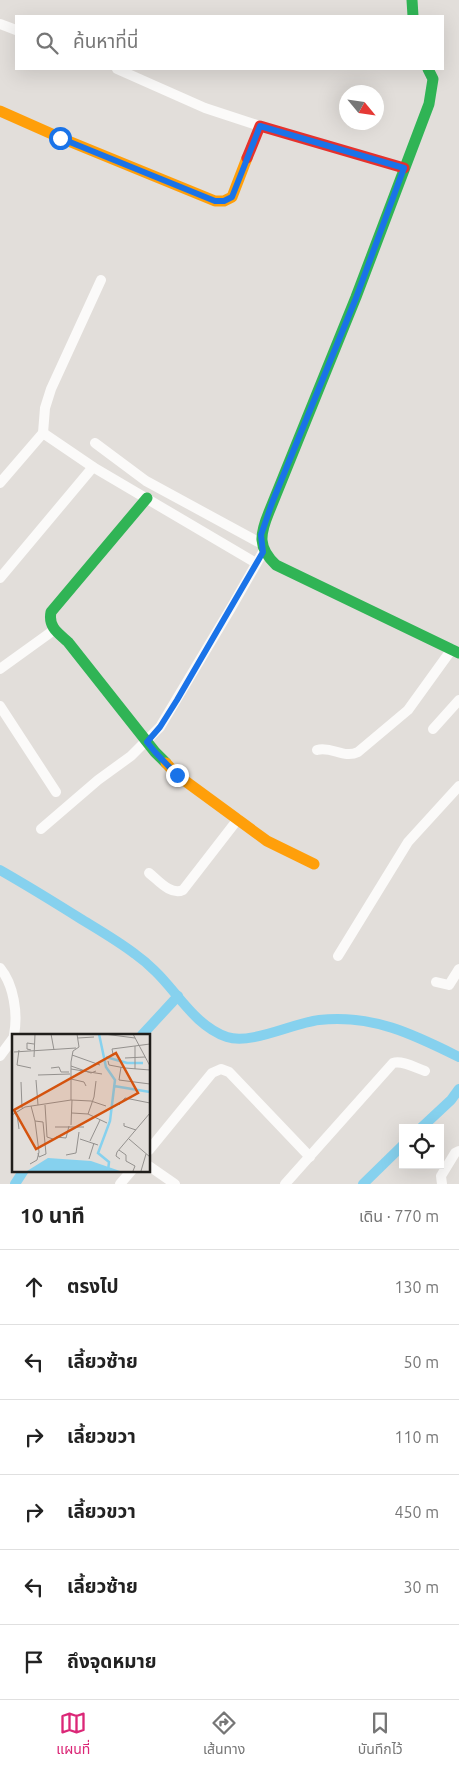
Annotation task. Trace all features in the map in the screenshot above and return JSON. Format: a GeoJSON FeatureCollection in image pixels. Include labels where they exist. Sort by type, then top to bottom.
{"type":"FeatureCollection","features":[{"type":"Feature","properties":{"kind":"street"},"geometry":{"type":"LineString","coordinates":[[410,1],[413,15]]}},
{"type":"Feature","properties":{"kind":"street"},"geometry":{"type":"LineString","coordinates":[[0,24],[15,30]]}},
{"type":"Feature","properties":{"kind":"street"},"geometry":{"type":"LineString","coordinates":[[119,70],[205,108],[404,168]]}},
{"type":"Feature","properties":{"kind":"street"},"geometry":{"type":"LineString","coordinates":[[41,829],[98,780],[147,742],[160,727],[256,562],[262,548],[263,528],[272,503],[356,298],[429,104],[433,79],[428,70]]}},
{"type":"Feature","properties":{"kind":"street"},"geometry":{"type":"LineString","coordinates":[[0,111],[70,142],[215,201],[224,201],[232,197],[260,126]]}},
{"type":"Feature","properties":{"kind":"street"},"geometry":{"type":"LineString","coordinates":[[0,483],[43,433],[44,408],[101,280]]}},
{"type":"Feature","properties":{"kind":"street"},"geometry":{"type":"LineString","coordinates":[[43,433],[93,467],[256,562]]}},
{"type":"Feature","properties":{"kind":"street"},"geometry":{"type":"LineString","coordinates":[[95,443],[146,481],[262,548],[268,559],[276,565],[455,651],[408,710],[358,752],[349,755],[324,748],[317,750]]}},
{"type":"Feature","properties":{"kind":"street"},"geometry":{"type":"LineString","coordinates":[[0,578],[93,467]]}},
{"type":"Feature","properties":{"kind":"street"},"geometry":{"type":"LineString","coordinates":[[147,498],[51,612],[49,618],[54,630],[68,642],[155,752],[177,775],[267,841],[314,864]]}},
{"type":"Feature","properties":{"kind":"street"},"geometry":{"type":"LineString","coordinates":[[0,669],[54,630]]}},
{"type":"Feature","properties":{"kind":"street"},"geometry":{"type":"LineString","coordinates":[[433,729],[459,700]]}},
{"type":"Feature","properties":{"kind":"street"},"geometry":{"type":"LineString","coordinates":[[0,706],[56,792]]}},
{"type":"Feature","properties":{"kind":"street"},"geometry":{"type":"LineString","coordinates":[[338,956],[408,842],[459,786]]}},
{"type":"Feature","properties":{"kind":"street"},"geometry":{"type":"LineString","coordinates":[[149,873],[173,891],[179,892],[183,890],[238,819]]}},
{"type":"Feature","properties":{"kind":"street"},"geometry":{"type":"LineString","coordinates":[[0,968],[10,988],[16,1025],[14,1034]]}},
{"type":"Feature","properties":{"kind":"street"},"geometry":{"type":"LineString","coordinates":[[436,982],[449,985],[459,969]]}},
{"type":"Feature","properties":{"kind":"street"},"geometry":{"type":"LineString","coordinates":[[0,1056],[12,1039]]}},
{"type":"Feature","properties":{"kind":"street"},"geometry":{"type":"LineString","coordinates":[[285,1184],[392,1063],[400,1062],[425,1070]]}},
{"type":"Feature","properties":{"kind":"street"},"geometry":{"type":"LineString","coordinates":[[150,1149],[212,1073],[221,1069],[229,1072],[310,1157]]}},
{"type":"Feature","properties":{"kind":"street"},"geometry":{"type":"LineString","coordinates":[[442,1184],[441,1176],[459,1151]]}},
{"type":"Feature","properties":{"kind":"street"},"geometry":{"type":"LineString","coordinates":[[150,1167],[176,1184]]}},
{"type":"Feature","properties":{"kind":"street"},"geometry":{"type":"LineString","coordinates":[[120,1184],[130,1172]]}},
{"type":"Feature","properties":{"kind":"waterway"},"geometry":{"type":"LineString","coordinates":[[0,870],[129,949],[155,971],[196,1017],[205,1025],[227,1037],[237,1039],[260,1036],[319,1020],[357,1020],[392,1028],[459,1057]]}},
{"type":"Feature","properties":{"kind":"waterway"},"geometry":{"type":"LineString","coordinates":[[143,1034],[178,996]]}},
{"type":"Feature","properties":{"kind":"waterway"},"geometry":{"type":"LineString","coordinates":[[425,1124],[451,1100],[459,1089]]}},
{"type":"Feature","properties":{"kind":"waterway"},"geometry":{"type":"LineString","coordinates":[[363,1184],[399,1149]]}},
{"type":"Feature","properties":{"kind":"waterway"},"geometry":{"type":"LineString","coordinates":[[15,1184],[23,1172]]}},
{"type":"Feature","properties":{"kind":"traffic: fast"},"geometry":{"type":"LineString","coordinates":[[412,0],[413,15]]}},
{"type":"Feature","properties":{"kind":"traffic: fast"},"geometry":{"type":"LineString","coordinates":[[428,70],[433,79],[429,104],[356,297],[266,520],[262,540],[266,552],[276,565],[459,653]]}},
{"type":"Feature","properties":{"kind":"traffic: fast"},"geometry":{"type":"LineString","coordinates":[[147,498],[51,612],[50,617],[52,626],[68,642],[155,752],[166,763]]}},
{"type":"Feature","properties":{"kind":"traffic: slow"},"geometry":{"type":"LineString","coordinates":[[0,111],[215,201],[224,201],[232,197],[247,158]]}},
{"type":"Feature","properties":{"kind":"traffic: slow"},"geometry":{"type":"LineString","coordinates":[[166,763],[177,775],[267,841],[314,864]]}},
{"type":"Feature","properties":{"kind":"traffic: jam"},"geometry":{"type":"LineString","coordinates":[[247,158],[260,126],[404,168]]}},
{"type":"Feature","properties":{"kind":"route"},"geometry":{"type":"LineString","coordinates":[[60,138],[215,201],[224,201],[232,197],[260,126],[404,168],[356,298],[272,503],[261,535],[263,552],[177,700],[160,727],[147,742],[177,775]]}}]}
